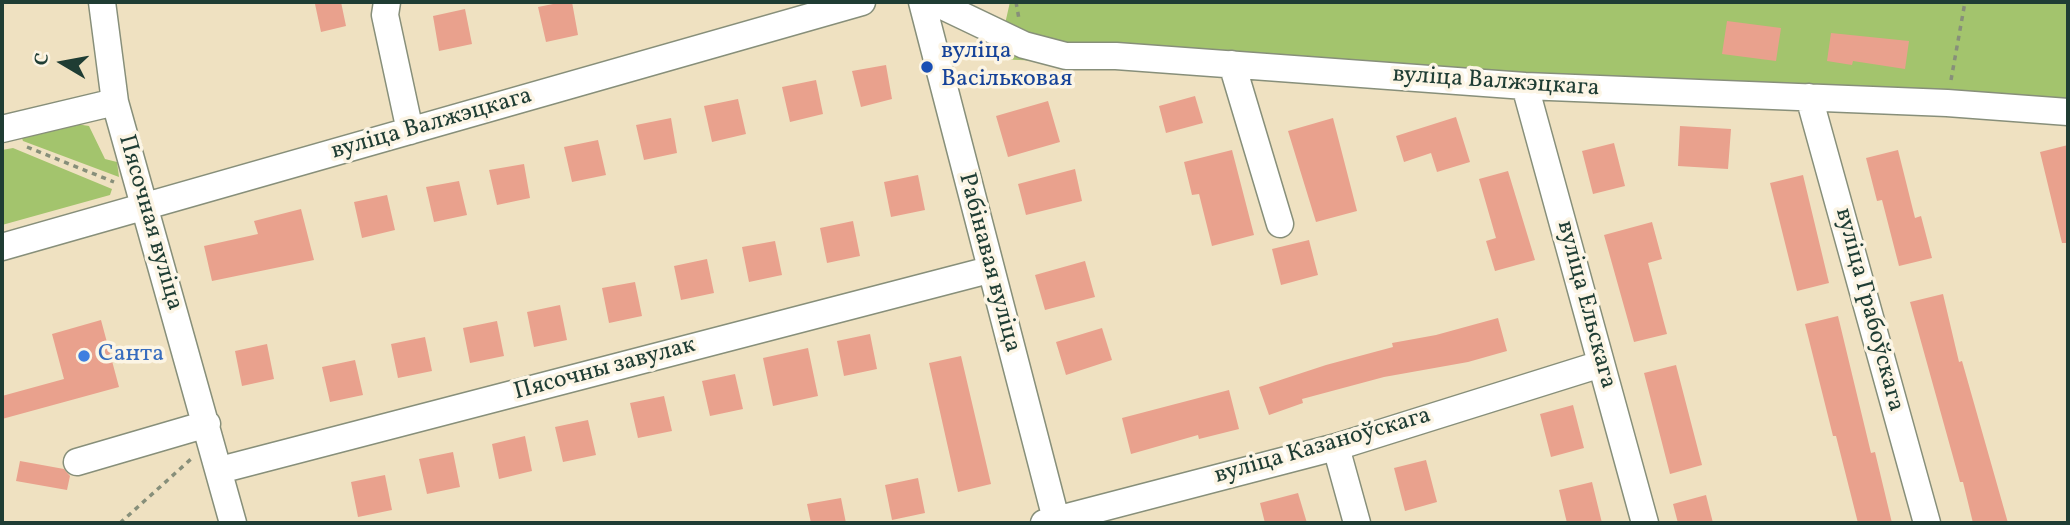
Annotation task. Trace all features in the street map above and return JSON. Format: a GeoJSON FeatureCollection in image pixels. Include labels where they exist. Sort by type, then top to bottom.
{"type":"FeatureCollection","features":[{"type":"Feature","properties":{"kind":"street","name":"Пясочная вуліца"},"geometry":{"type":"LineString","coordinates":[[102,2],[115,102],[233,523]]}},
{"type":"Feature","properties":{"kind":"street"},"geometry":{"type":"LineString","coordinates":[[387,2],[385,15],[410,131]]}},
{"type":"Feature","properties":{"kind":"street","name":"вуліца Валжэцкага"},"geometry":{"type":"LineString","coordinates":[[2,247],[142,200],[410,131],[862,2]]}},
{"type":"Feature","properties":{"kind":"street","name":"Рабінавая вуліца"},"geometry":{"type":"LineString","coordinates":[[922,2],[1053,522]]}},
{"type":"Feature","properties":{"kind":"street","name":"вуліца Валжэцкага"},"geometry":{"type":"LineString","coordinates":[[934,2],[1024,45],[1066,56],[1116,56],[1525,86],[1947,103],[2068,112]]}},
{"type":"Feature","properties":{"kind":"street"},"geometry":{"type":"LineString","coordinates":[[1233,64],[1280,224]]}},
{"type":"Feature","properties":{"kind":"street","name":"вуліца Ельскага"},"geometry":{"type":"LineString","coordinates":[[1525,86],[1645,523]]}},
{"type":"Feature","properties":{"kind":"street","name":"вуліца Грабоўскага"},"geometry":{"type":"LineString","coordinates":[[1809,97],[1927,523]]}},
{"type":"Feature","properties":{"kind":"street"},"geometry":{"type":"LineString","coordinates":[[8,136],[115,102]]}},
{"type":"Feature","properties":{"kind":"street","name":"Пясочны завулак"},"geometry":{"type":"LineString","coordinates":[[220,471],[989,270]]}},
{"type":"Feature","properties":{"kind":"street","name":"вуліца Казаноўскага"},"geometry":{"type":"LineString","coordinates":[[1053,522],[1336,447],[1601,363]]}},
{"type":"Feature","properties":{"kind":"street"},"geometry":{"type":"LineString","coordinates":[[76,462],[209,433]]}},
{"type":"Feature","properties":{"kind":"street"},"geometry":{"type":"LineString","coordinates":[[1336,447],[1357,523]]}},
{"type":"Feature","properties":{"kind":"path"},"geometry":{"type":"LineString","coordinates":[[1947,103],[1965,2]]}},
{"type":"Feature","properties":{"kind":"path"},"geometry":{"type":"LineString","coordinates":[[8,136],[142,200]]}},
{"type":"Feature","properties":{"kind":"path"},"geometry":{"type":"LineString","coordinates":[[120,523],[209,433]]}},
{"type":"Feature","properties":{"kind":"green space"},"geometry":{"type":"Polygon","coordinates":[[[1010,2],[2068,2],[2068,107],[997,59],[1010,2]]]}},
{"type":"Feature","properties":{"kind":"green space"},"geometry":{"type":"Polygon","coordinates":[[[70,123],[89,126],[105,159],[117,162],[119,177],[23,141],[20,133],[70,123]]]}},
{"type":"Feature","properties":{"kind":"green space"},"geometry":{"type":"Polygon","coordinates":[[[13,148],[112,189],[110,195],[2,225],[2,150],[13,148]]]}},
{"type":"Feature","properties":{"kind":"building"},"geometry":{"type":"Polygon","coordinates":[[[341,2],[346,26],[321,32],[315,4],[341,2]]]}},
{"type":"Feature","properties":{"kind":"building"},"geometry":{"type":"Polygon","coordinates":[[[572,2],[578,35],[546,42],[538,7],[572,2]]]}},
{"type":"Feature","properties":{"kind":"building"},"geometry":{"type":"Polygon","coordinates":[[[465,9],[472,44],[439,51],[433,16],[465,9]]]}},
{"type":"Feature","properties":{"kind":"building"},"geometry":{"type":"Polygon","coordinates":[[[1727,21],[1781,28],[1776,61],[1722,54],[1727,21]]]}},
{"type":"Feature","properties":{"kind":"building"},"geometry":{"type":"Polygon","coordinates":[[[1831,33],[1909,41],[1905,69],[1853,61],[1852,65],[1827,61],[1831,33]]]}},
{"type":"Feature","properties":{"kind":"building"},"geometry":{"type":"Polygon","coordinates":[[[886,65],[892,99],[861,107],[852,71],[886,65]]]}},
{"type":"Feature","properties":{"kind":"building"},"geometry":{"type":"Polygon","coordinates":[[[816,80],[823,114],[790,122],[782,87],[816,80]]]}},
{"type":"Feature","properties":{"kind":"building"},"geometry":{"type":"Polygon","coordinates":[[[1195,96],[1203,123],[1166,133],[1159,106],[1195,96]]]}},
{"type":"Feature","properties":{"kind":"building"},"geometry":{"type":"Polygon","coordinates":[[[738,99],[746,134],[712,142],[704,106],[738,99]]]}},
{"type":"Feature","properties":{"kind":"building"},"geometry":{"type":"Polygon","coordinates":[[[1048,101],[1060,142],[1008,157],[996,116],[1048,101]]]}},
{"type":"Feature","properties":{"kind":"building"},"geometry":{"type":"Polygon","coordinates":[[[1456,117],[1470,162],[1437,172],[1431,153],[1404,162],[1396,136],[1456,117]]]}},
{"type":"Feature","properties":{"kind":"building"},"geometry":{"type":"Polygon","coordinates":[[[671,118],[677,153],[644,160],[636,125],[671,118]]]}},
{"type":"Feature","properties":{"kind":"building"},"geometry":{"type":"Polygon","coordinates":[[[1333,118],[1357,211],[1316,222],[1288,131],[1333,118]]]}},
{"type":"Feature","properties":{"kind":"building"},"geometry":{"type":"Polygon","coordinates":[[[1680,126],[1731,129],[1728,169],[1678,166],[1680,126]]]}},
{"type":"Feature","properties":{"kind":"building"},"geometry":{"type":"Polygon","coordinates":[[[598,140],[606,175],[572,182],[564,147],[598,140]]]}},
{"type":"Feature","properties":{"kind":"building"},"geometry":{"type":"Polygon","coordinates":[[[1614,143],[1625,186],[1593,194],[1582,151],[1614,143]]]}},
{"type":"Feature","properties":{"kind":"building"},"geometry":{"type":"Polygon","coordinates":[[[2068,145],[2068,243],[2062,243],[2040,152],[2068,145]]]}},
{"type":"Feature","properties":{"kind":"building"},"geometry":{"type":"Polygon","coordinates":[[[1232,150],[1254,235],[1212,246],[1199,194],[1192,195],[1184,162],[1232,150]]]}},
{"type":"Feature","properties":{"kind":"building"},"geometry":{"type":"Polygon","coordinates":[[[1898,150],[1915,218],[1921,216],[1932,258],[1899,266],[1882,200],[1877,201],[1866,158],[1898,150]]]}},
{"type":"Feature","properties":{"kind":"building"},"geometry":{"type":"Polygon","coordinates":[[[524,164],[530,198],[497,205],[489,170],[524,164]]]}},
{"type":"Feature","properties":{"kind":"building"},"geometry":{"type":"Polygon","coordinates":[[[1075,169],[1082,201],[1026,215],[1018,184],[1075,169]]]}},
{"type":"Feature","properties":{"kind":"building"},"geometry":{"type":"Polygon","coordinates":[[[1508,171],[1535,260],[1495,271],[1486,241],[1496,238],[1479,179],[1508,171]]]}},
{"type":"Feature","properties":{"kind":"building"},"geometry":{"type":"Polygon","coordinates":[[[918,175],[925,210],[891,217],[884,182],[918,175]]]}},
{"type":"Feature","properties":{"kind":"building"},"geometry":{"type":"Polygon","coordinates":[[[1803,175],[1829,283],[1797,291],[1770,183],[1803,175]]]}},
{"type":"Feature","properties":{"kind":"building"},"geometry":{"type":"Polygon","coordinates":[[[459,181],[467,215],[434,222],[426,187],[459,181]]]}},
{"type":"Feature","properties":{"kind":"building"},"geometry":{"type":"Polygon","coordinates":[[[387,195],[395,230],[362,238],[354,202],[387,195]]]}},
{"type":"Feature","properties":{"kind":"building"},"geometry":{"type":"Polygon","coordinates":[[[301,209],[314,260],[212,281],[204,246],[258,234],[254,221],[301,209]]]}},
{"type":"Feature","properties":{"kind":"building"},"geometry":{"type":"Polygon","coordinates":[[[853,221],[860,256],[827,263],[820,228],[853,221]]]}},
{"type":"Feature","properties":{"kind":"building"},"geometry":{"type":"Polygon","coordinates":[[[1652,222],[1662,259],[1648,263],[1667,334],[1634,342],[1604,235],[1652,222]]]}},
{"type":"Feature","properties":{"kind":"building"},"geometry":{"type":"Polygon","coordinates":[[[1309,240],[1318,275],[1281,285],[1272,249],[1309,240]]]}},
{"type":"Feature","properties":{"kind":"building"},"geometry":{"type":"Polygon","coordinates":[[[775,241],[782,275],[749,282],[742,247],[775,241]]]}},
{"type":"Feature","properties":{"kind":"building"},"geometry":{"type":"Polygon","coordinates":[[[707,259],[714,293],[681,300],[674,266],[707,259]]]}},
{"type":"Feature","properties":{"kind":"building"},"geometry":{"type":"Polygon","coordinates":[[[1085,261],[1095,297],[1045,310],[1035,275],[1085,261]]]}},
{"type":"Feature","properties":{"kind":"building"},"geometry":{"type":"Polygon","coordinates":[[[635,282],[642,316],[609,323],[602,288],[635,282]]]}},
{"type":"Feature","properties":{"kind":"building"},"geometry":{"type":"Polygon","coordinates":[[[1943,294],[1959,362],[1962,361],[2008,523],[1973,523],[1963,482],[1960,482],[1910,302],[1943,294]]]}},
{"type":"Feature","properties":{"kind":"building"},"geometry":{"type":"Polygon","coordinates":[[[560,305],[567,340],[534,347],[527,312],[560,305]]]}},
{"type":"Feature","properties":{"kind":"building"},"geometry":{"type":"Polygon","coordinates":[[[1838,316],[1871,453],[1875,452],[1892,523],[1858,523],[1836,436],[1833,436],[1805,324],[1838,316]]]}},
{"type":"Feature","properties":{"kind":"building"},"geometry":{"type":"Polygon","coordinates":[[[1498,318],[1507,351],[1468,362],[1384,377],[1302,399],[1303,403],[1269,415],[1259,387],[1393,347],[1392,343],[1436,335],[1498,318]]]}},
{"type":"Feature","properties":{"kind":"building","name":"Санта"},"geometry":{"type":"Polygon","coordinates":[[[101,320],[119,387],[2,419],[2,396],[64,379],[52,334],[101,320]]]}},
{"type":"Feature","properties":{"kind":"building"},"geometry":{"type":"Polygon","coordinates":[[[497,321],[504,356],[470,363],[463,328],[497,321]]]}},
{"type":"Feature","properties":{"kind":"building"},"geometry":{"type":"Polygon","coordinates":[[[1102,328],[1112,360],[1066,375],[1056,342],[1102,328]]]}},
{"type":"Feature","properties":{"kind":"building"},"geometry":{"type":"Polygon","coordinates":[[[870,334],[877,369],[844,376],[837,341],[870,334]]]}},
{"type":"Feature","properties":{"kind":"building"},"geometry":{"type":"Polygon","coordinates":[[[425,337],[432,371],[398,378],[391,344],[425,337]]]}},
{"type":"Feature","properties":{"kind":"building"},"geometry":{"type":"Polygon","coordinates":[[[267,344],[274,379],[242,386],[235,351],[267,344]]]}},
{"type":"Feature","properties":{"kind":"building"},"geometry":{"type":"Polygon","coordinates":[[[808,348],[818,396],[773,406],[763,358],[808,348]]]}},
{"type":"Feature","properties":{"kind":"building"},"geometry":{"type":"Polygon","coordinates":[[[961,356],[991,484],[958,492],[929,363],[961,356]]]}},
{"type":"Feature","properties":{"kind":"building"},"geometry":{"type":"Polygon","coordinates":[[[355,360],[363,395],[330,402],[322,367],[355,360]]]}},
{"type":"Feature","properties":{"kind":"building"},"geometry":{"type":"Polygon","coordinates":[[[1676,365],[1702,465],[1670,474],[1644,373],[1676,365]]]}},
{"type":"Feature","properties":{"kind":"building"},"geometry":{"type":"Polygon","coordinates":[[[735,374],[743,409],[710,416],[702,381],[735,374]]]}},
{"type":"Feature","properties":{"kind":"building"},"geometry":{"type":"Polygon","coordinates":[[[1229,390],[1239,429],[1199,439],[1198,435],[1131,454],[1122,418],[1229,390]]]}},
{"type":"Feature","properties":{"kind":"building"},"geometry":{"type":"Polygon","coordinates":[[[664,396],[672,431],[638,438],[630,403],[664,396]]]}},
{"type":"Feature","properties":{"kind":"building"},"geometry":{"type":"Polygon","coordinates":[[[1573,405],[1584,448],[1551,457],[1540,414],[1573,405]]]}},
{"type":"Feature","properties":{"kind":"building"},"geometry":{"type":"Polygon","coordinates":[[[588,420],[596,455],[563,462],[555,427],[588,420]]]}},
{"type":"Feature","properties":{"kind":"building"},"geometry":{"type":"Polygon","coordinates":[[[525,436],[532,471],[499,479],[492,444],[525,436]]]}},
{"type":"Feature","properties":{"kind":"building"},"geometry":{"type":"Polygon","coordinates":[[[453,452],[460,487],[427,494],[419,459],[453,452]]]}},
{"type":"Feature","properties":{"kind":"building"},"geometry":{"type":"Polygon","coordinates":[[[1426,460],[1437,502],[1405,511],[1394,468],[1426,460]]]}},
{"type":"Feature","properties":{"kind":"building"},"geometry":{"type":"Polygon","coordinates":[[[20,461],[64,469],[70,476],[67,490],[16,481],[20,461]]]}},
{"type":"Feature","properties":{"kind":"building"},"geometry":{"type":"Polygon","coordinates":[[[385,475],[392,510],[358,517],[351,482],[385,475]]]}},
{"type":"Feature","properties":{"kind":"building"},"geometry":{"type":"Polygon","coordinates":[[[918,478],[925,513],[892,520],[885,485],[918,478]]]}},
{"type":"Feature","properties":{"kind":"building"},"geometry":{"type":"Polygon","coordinates":[[[1592,482],[1602,523],[1567,523],[1559,490],[1592,482]]]}},
{"type":"Feature","properties":{"kind":"building"},"geometry":{"type":"Polygon","coordinates":[[[1298,493],[1307,523],[1265,523],[1260,503],[1298,493]]]}},
{"type":"Feature","properties":{"kind":"building"},"geometry":{"type":"Polygon","coordinates":[[[1706,495],[1713,523],[1678,523],[1673,504],[1706,495]]]}},
{"type":"Feature","properties":{"kind":"building"},"geometry":{"type":"Polygon","coordinates":[[[841,498],[846,523],[811,523],[807,504],[841,498]]]}},
{"type":"Feature","properties":{"kind":"place","name":"вуліца Васільковая"},"geometry":{"type":"Point","coordinates":[927,67]}},
{"type":"Feature","properties":{"kind":"place","name":"Санта"},"geometry":{"type":"Point","coordinates":[84,356]}}]}
